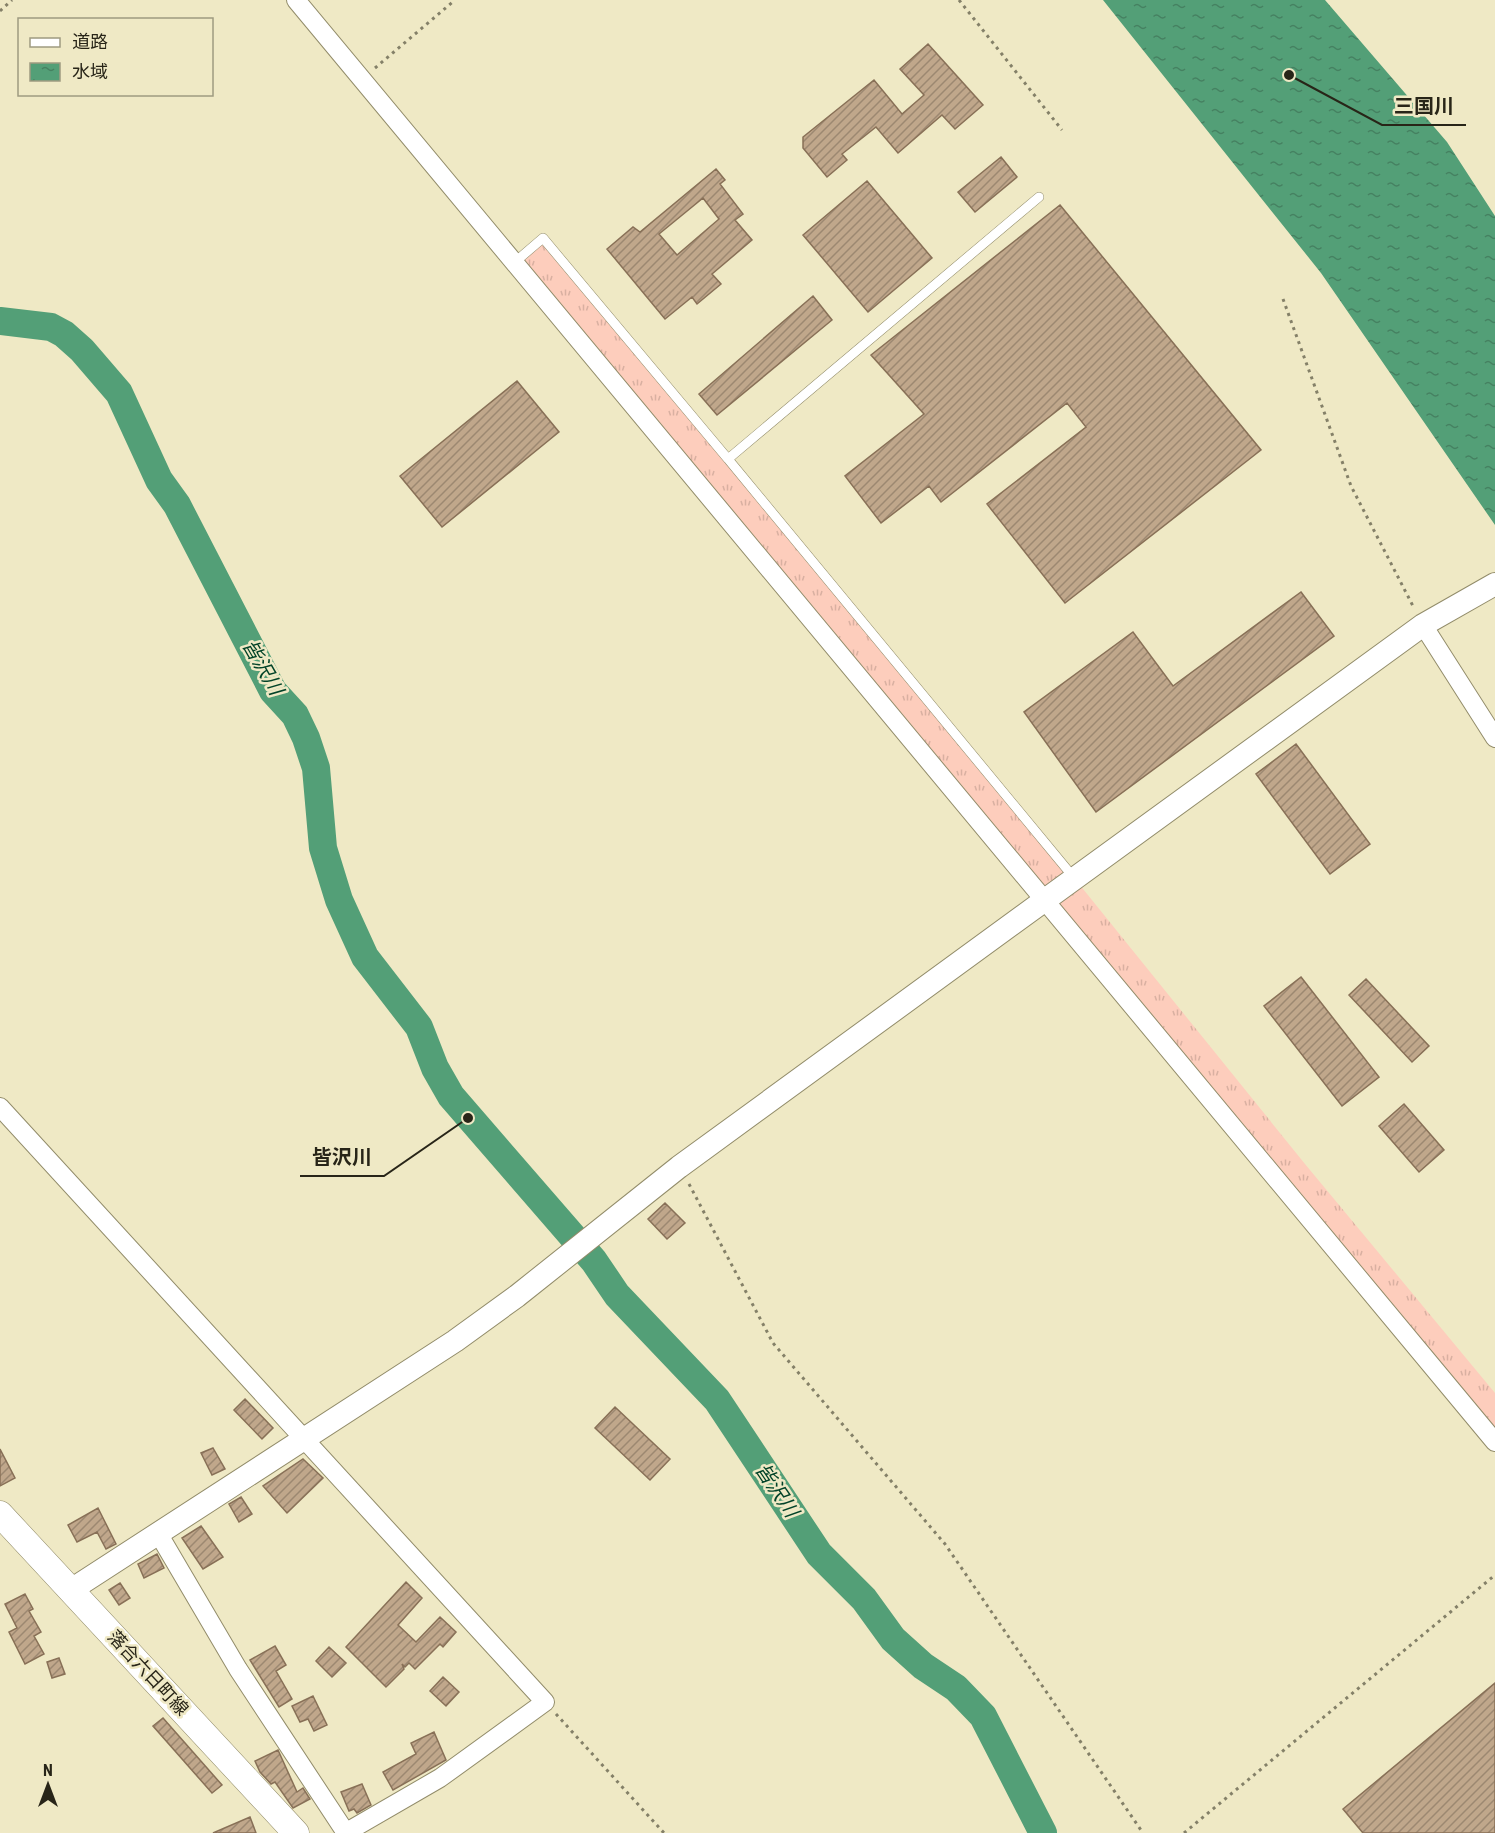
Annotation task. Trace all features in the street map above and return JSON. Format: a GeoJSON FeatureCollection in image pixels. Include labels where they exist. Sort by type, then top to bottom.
{"type":"FeatureCollection","features":[{"type":"Feature","properties":{"kind":"main road","name":"落合六日町線"},"geometry":{"type":"LineString","coordinates":[[0,1514],[296,1833]]}},
{"type":"Feature","properties":{"kind":"street"},"geometry":{"type":"LineString","coordinates":[[296,0],[1495,1442]]}},
{"type":"Feature","properties":{"kind":"street"},"geometry":{"type":"LineString","coordinates":[[70,1590],[455,1341],[517,1296],[679,1167],[1045,900],[1423,625],[1495,584]]}},
{"type":"Feature","properties":{"kind":"street"},"geometry":{"type":"LineString","coordinates":[[1423,625],[1495,738]]}},
{"type":"Feature","properties":{"kind":"street"},"geometry":{"type":"LineString","coordinates":[[0,1107],[302,1440],[545,1702],[440,1778],[345,1833],[238,1669],[158,1533]]}},
{"type":"Feature","properties":{"kind":"lane"},"geometry":{"type":"LineString","coordinates":[[728,459],[1039,197]]}},
{"type":"Feature","properties":{"kind":"lane"},"geometry":{"type":"LineString","coordinates":[[515,262],[543,238],[1075,879]]}},
{"type":"Feature","properties":{"kind":"path"},"geometry":{"type":"LineString","coordinates":[[0,11],[12,0]]}},
{"type":"Feature","properties":{"kind":"path"},"geometry":{"type":"LineString","coordinates":[[362,79],[455,0]]}},
{"type":"Feature","properties":{"kind":"path"},"geometry":{"type":"LineString","coordinates":[[959,0],[1062,130]]}},
{"type":"Feature","properties":{"kind":"path"},"geometry":{"type":"LineString","coordinates":[[1283,299],[1352,486],[1423,625]]}},
{"type":"Feature","properties":{"kind":"path"},"geometry":{"type":"LineString","coordinates":[[679,1167],[773,1343],[945,1544],[1143,1833]]}},
{"type":"Feature","properties":{"kind":"path"},"geometry":{"type":"LineString","coordinates":[[1184,1833],[1495,1575]]}},
{"type":"Feature","properties":{"kind":"path"},"geometry":{"type":"LineString","coordinates":[[545,1702],[664,1833]]}},
{"type":"Feature","properties":{"kind":"green space"},"geometry":{"type":"Polygon","coordinates":[[[543,238],[1075,879],[1305,1164],[1495,1393],[1495,1442],[515,262],[543,238]]]}},
{"type":"Feature","properties":{"kind":"water"},"geometry":{"type":"Polygon","coordinates":[[[1103,0],[1325,0],[1447,142],[1495,216],[1495,525],[1321,273],[1103,0]]]}},
{"type":"Feature","properties":{"kind":"building"},"geometry":{"type":"Polygon","coordinates":[[[928,44],[983,105],[955,129],[942,115],[898,153],[876,127],[842,154],[847,160],[827,177],[803,148],[803,137],[874,80],[902,114],[924,95],[900,69],[928,44]]]}},
{"type":"Feature","properties":{"kind":"building"},"geometry":{"type":"Polygon","coordinates":[[[1001,157],[1017,177],[975,212],[958,192],[1001,157]]]}},
{"type":"Feature","properties":{"kind":"building"},"geometry":{"type":"Polygon","coordinates":[[[716,169],[725,180],[720,184],[743,214],[735,220],[752,240],[712,274],[721,284],[697,304],[692,297],[665,319],[607,249],[633,227],[640,232],[716,169]],[[703,198],[659,234],[677,255],[719,219],[703,198]]]}},
{"type":"Feature","properties":{"kind":"building"},"geometry":{"type":"Polygon","coordinates":[[[867,181],[932,258],[868,312],[803,235],[867,181]]]}},
{"type":"Feature","properties":{"kind":"building"},"geometry":{"type":"Polygon","coordinates":[[[1060,205],[1261,450],[1065,603],[987,504],[1086,427],[1067,403],[941,502],[929,486],[881,523],[845,476],[924,414],[871,355],[1060,205]]]}},
{"type":"Feature","properties":{"kind":"building"},"geometry":{"type":"Polygon","coordinates":[[[813,296],[832,320],[717,415],[699,394],[813,296]]]}},
{"type":"Feature","properties":{"kind":"building"},"geometry":{"type":"Polygon","coordinates":[[[517,381],[559,432],[442,527],[400,476],[517,381]]]}},
{"type":"Feature","properties":{"kind":"building"},"geometry":{"type":"Polygon","coordinates":[[[1301,592],[1334,636],[1096,812],[1024,712],[1133,632],[1173,686],[1301,592]]]}},
{"type":"Feature","properties":{"kind":"building"},"geometry":{"type":"Polygon","coordinates":[[[1296,744],[1370,844],[1330,874],[1256,774],[1296,744]]]}},
{"type":"Feature","properties":{"kind":"building"},"geometry":{"type":"Polygon","coordinates":[[[1301,977],[1379,1077],[1342,1106],[1264,1006],[1301,977]]]}},
{"type":"Feature","properties":{"kind":"building"},"geometry":{"type":"Polygon","coordinates":[[[1366,979],[1429,1046],[1412,1062],[1349,995],[1366,979]]]}},
{"type":"Feature","properties":{"kind":"building"},"geometry":{"type":"Polygon","coordinates":[[[1404,1104],[1444,1150],[1419,1172],[1379,1126],[1404,1104]]]}},
{"type":"Feature","properties":{"kind":"building"},"geometry":{"type":"Polygon","coordinates":[[[665,1203],[685,1223],[667,1239],[648,1219],[665,1203]]]}},
{"type":"Feature","properties":{"kind":"building"},"geometry":{"type":"Polygon","coordinates":[[[245,1399],[273,1428],[262,1439],[234,1410],[245,1399]]]}},
{"type":"Feature","properties":{"kind":"building"},"geometry":{"type":"Polygon","coordinates":[[[615,1407],[670,1459],[650,1480],[595,1428],[615,1407]]]}},
{"type":"Feature","properties":{"kind":"building"},"geometry":{"type":"Polygon","coordinates":[[[213,1448],[225,1469],[212,1475],[201,1453],[213,1448]]]}},
{"type":"Feature","properties":{"kind":"building"},"geometry":{"type":"Polygon","coordinates":[[[0,1449],[15,1478],[0,1486],[0,1449]]]}},
{"type":"Feature","properties":{"kind":"building"},"geometry":{"type":"Polygon","coordinates":[[[303,1459],[323,1478],[287,1513],[263,1486],[303,1459]]]}},
{"type":"Feature","properties":{"kind":"building"},"geometry":{"type":"Polygon","coordinates":[[[241,1497],[252,1514],[239,1522],[229,1504],[241,1497]]]}},
{"type":"Feature","properties":{"kind":"building"},"geometry":{"type":"Polygon","coordinates":[[[98,1508],[116,1544],[106,1549],[97,1532],[77,1542],[68,1525],[98,1508]]]}},
{"type":"Feature","properties":{"kind":"building"},"geometry":{"type":"Polygon","coordinates":[[[201,1526],[223,1557],[203,1569],[182,1538],[201,1526]]]}},
{"type":"Feature","properties":{"kind":"building"},"geometry":{"type":"Polygon","coordinates":[[[157,1554],[164,1568],[144,1578],[138,1564],[157,1554]]]}},
{"type":"Feature","properties":{"kind":"building"},"geometry":{"type":"Polygon","coordinates":[[[406,1582],[422,1598],[398,1625],[416,1642],[440,1617],[456,1632],[443,1647],[440,1644],[415,1669],[409,1663],[405,1667],[402,1664],[404,1669],[386,1687],[346,1647],[406,1582]]]}},
{"type":"Feature","properties":{"kind":"building"},"geometry":{"type":"Polygon","coordinates":[[[120,1583],[130,1598],[119,1605],[109,1590],[120,1583]]]}},
{"type":"Feature","properties":{"kind":"building"},"geometry":{"type":"Polygon","coordinates":[[[25,1594],[33,1609],[29,1611],[41,1632],[34,1636],[44,1654],[25,1664],[9,1632],[17,1628],[5,1604],[25,1594]]]}},
{"type":"Feature","properties":{"kind":"building"},"geometry":{"type":"Polygon","coordinates":[[[275,1646],[286,1665],[276,1671],[292,1699],[279,1707],[250,1660],[275,1646]]]}},
{"type":"Feature","properties":{"kind":"building"},"geometry":{"type":"Polygon","coordinates":[[[329,1647],[346,1663],[332,1677],[316,1661],[329,1647]]]}},
{"type":"Feature","properties":{"kind":"building"},"geometry":{"type":"Polygon","coordinates":[[[59,1658],[65,1674],[52,1678],[47,1662],[59,1658]]]}},
{"type":"Feature","properties":{"kind":"building"},"geometry":{"type":"Polygon","coordinates":[[[443,1677],[459,1692],[446,1706],[430,1691],[443,1677]]]}},
{"type":"Feature","properties":{"kind":"building"},"geometry":{"type":"Polygon","coordinates":[[[1495,1683],[1495,1833],[1363,1833],[1343,1809],[1495,1683]]]}},
{"type":"Feature","properties":{"kind":"building"},"geometry":{"type":"Polygon","coordinates":[[[313,1696],[327,1725],[314,1731],[308,1719],[300,1722],[292,1706],[313,1696]]]}},
{"type":"Feature","properties":{"kind":"building"},"geometry":{"type":"Polygon","coordinates":[[[163,1718],[222,1785],[212,1793],[153,1726],[163,1718]]]}},
{"type":"Feature","properties":{"kind":"building"},"geometry":{"type":"Polygon","coordinates":[[[434,1732],[446,1760],[393,1790],[383,1772],[416,1754],[411,1743],[434,1732]]]}},
{"type":"Feature","properties":{"kind":"building"},"geometry":{"type":"Polygon","coordinates":[[[278,1750],[297,1792],[303,1788],[310,1799],[293,1808],[275,1782],[271,1784],[260,1772],[255,1761],[278,1750]]]}},
{"type":"Feature","properties":{"kind":"building"},"geometry":{"type":"Polygon","coordinates":[[[362,1784],[371,1805],[357,1813],[354,1809],[349,1811],[341,1792],[362,1784]]]}},
{"type":"Feature","properties":{"kind":"building"},"geometry":{"type":"Polygon","coordinates":[[[250,1817],[256,1833],[213,1833],[250,1817]]]}},
{"type":"Feature","properties":{"kind":"waterway","name":"皆沢川"},"geometry":{"type":"LineString","coordinates":[[0,321],[51,327],[64,334],[82,350],[119,393],[159,480],[177,505],[273,691],[295,715],[306,738],[316,768],[323,848],[339,900],[365,957],[419,1027],[435,1068],[451,1096],[594,1261],[617,1295],[717,1400],[819,1554],[864,1599],[893,1639],[923,1666],[956,1688],[983,1716],[1043,1833]]}},
{"type":"Feature","properties":{"kind":"place","name":"三国川"},"geometry":{"type":"Point","coordinates":[1289,75]}},
{"type":"Feature","properties":{"kind":"place","name":"皆沢川"},"geometry":{"type":"Point","coordinates":[468,1118]}}]}
